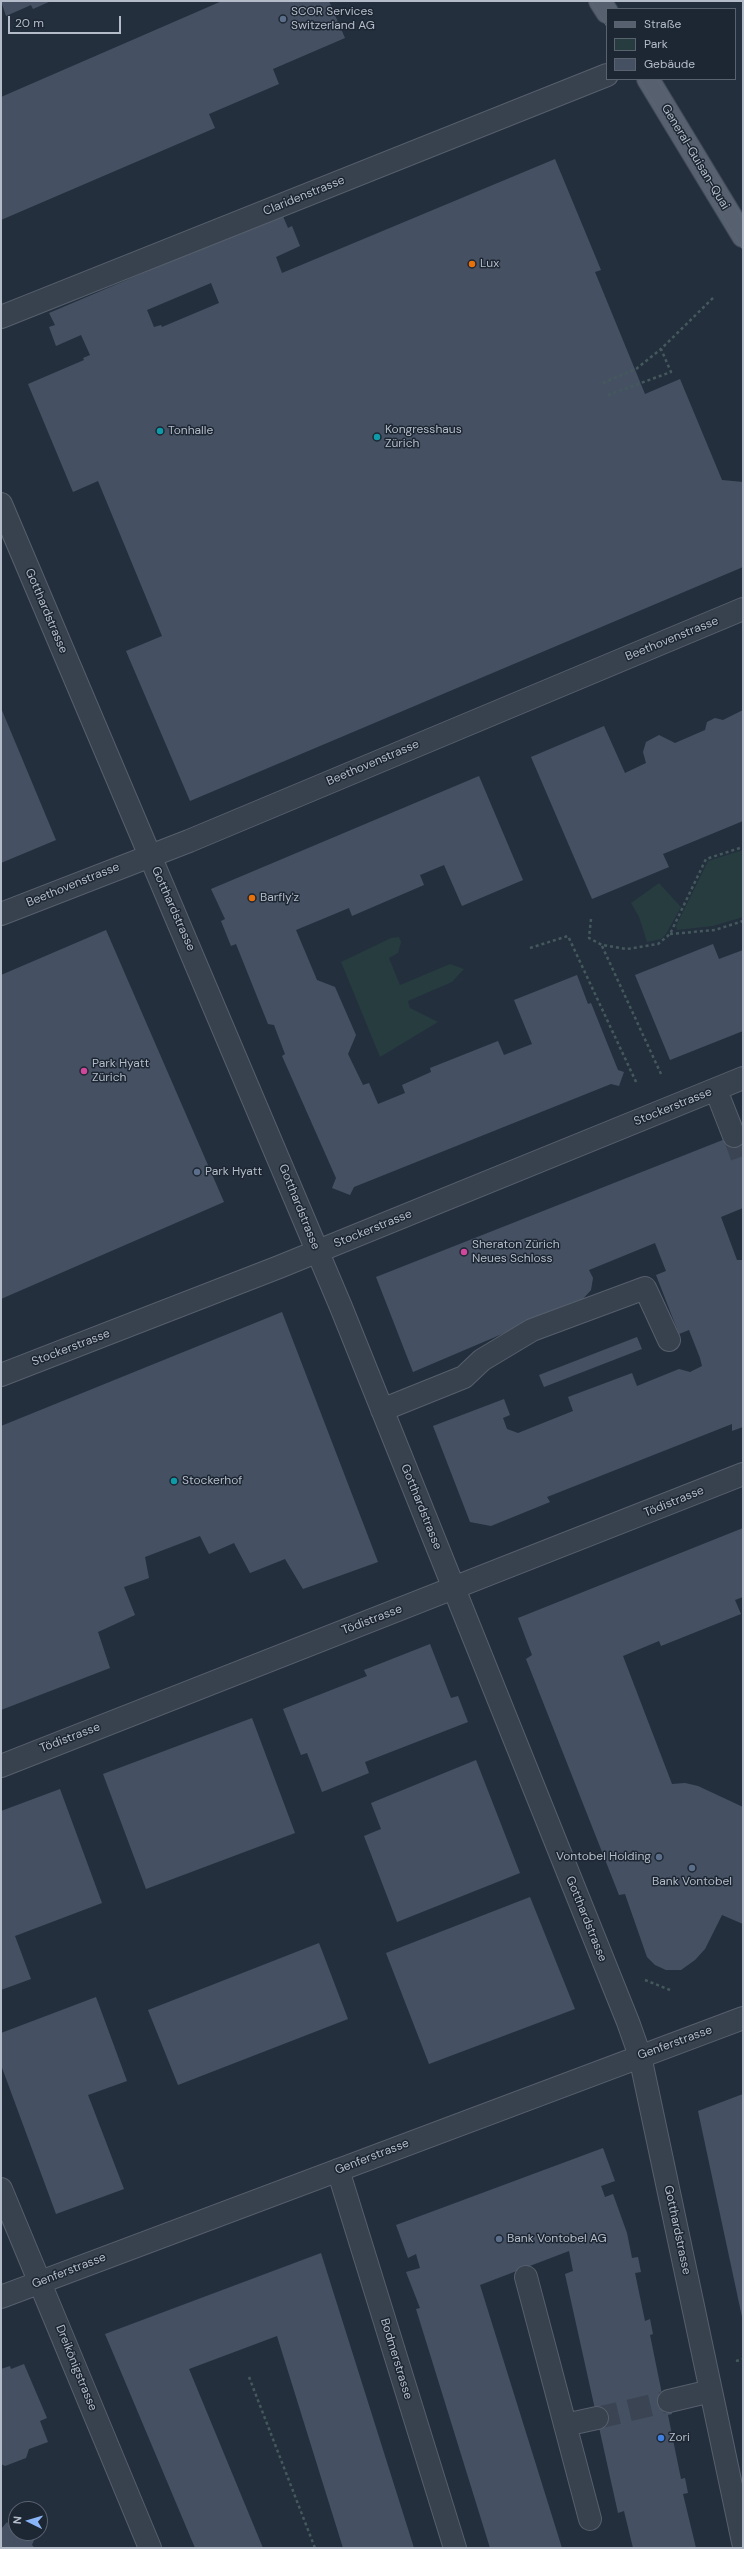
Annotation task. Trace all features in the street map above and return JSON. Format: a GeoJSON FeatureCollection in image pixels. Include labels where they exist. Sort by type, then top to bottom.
{"type":"FeatureCollection","features":[{"type":"Feature","properties":{"kind":"main road"},"geometry":{"type":"LineString","coordinates":[[600,1],[606,10]]}},
{"type":"Feature","properties":{"kind":"main road","name":"General-Guisan-Quai"},"geometry":{"type":"LineString","coordinates":[[649,80],[743,236]]}},
{"type":"Feature","properties":{"kind":"street","name":"Claridenstrasse"},"geometry":{"type":"LineString","coordinates":[[1,317],[606,75]]}},
{"type":"Feature","properties":{"kind":"street","name":"Gotthardstrasse"},"geometry":{"type":"LineString","coordinates":[[1,504],[149,856],[170,898],[272,1140],[454,1588],[640,2056],[743,2542]]}},
{"type":"Feature","properties":{"kind":"street","name":"Beethovenstrasse"},"geometry":{"type":"LineString","coordinates":[[1,914],[189,841],[743,609]]}},
{"type":"Feature","properties":{"kind":"street","name":"Stockerstrasse"},"geometry":{"type":"LineString","coordinates":[[1,1376],[317,1251],[743,1078]]}},
{"type":"Feature","properties":{"kind":"street"},"geometry":{"type":"LineString","coordinates":[[716,1090],[734,1136]]}},
{"type":"Feature","properties":{"kind":"street"},"geometry":{"type":"LineString","coordinates":[[382,1410],[464,1377],[482,1360],[532,1330],[645,1288],[668,1340]]}},
{"type":"Feature","properties":{"kind":"street","name":"Tödistrasse"},"geometry":{"type":"LineString","coordinates":[[1,1766],[743,1474]]}},
{"type":"Feature","properties":{"kind":"street","name":"Genferstrasse"},"geometry":{"type":"LineString","coordinates":[[1,2297],[743,2018]]}},
{"type":"Feature","properties":{"kind":"street","name":"Bodmerstrasse"},"geometry":{"type":"LineString","coordinates":[[338,2170],[455,2548]]}},
{"type":"Feature","properties":{"kind":"street","name":"Dreikönigstrasse"},"geometry":{"type":"LineString","coordinates":[[1,2189],[150,2548]]}},
{"type":"Feature","properties":{"kind":"street"},"geometry":{"type":"LineString","coordinates":[[526,2277],[590,2519]]}},
{"type":"Feature","properties":{"kind":"street"},"geometry":{"type":"LineString","coordinates":[[669,2401],[711,2391]]}},
{"type":"Feature","properties":{"kind":"street"},"geometry":{"type":"LineString","coordinates":[[565,2425],[597,2418]]}},
{"type":"Feature","properties":{"kind":"path"},"geometry":{"type":"LineString","coordinates":[[603,383],[636,369],[661,349],[714,297]]}},
{"type":"Feature","properties":{"kind":"path"},"geometry":{"type":"LineString","coordinates":[[608,395],[670,372],[661,349]]}},
{"type":"Feature","properties":{"kind":"path"},"geometry":{"type":"LineString","coordinates":[[591,919],[589,938],[602,945],[618,949],[643,948],[658,944],[670,934],[706,859],[743,847]]}},
{"type":"Feature","properties":{"kind":"path"},"geometry":{"type":"LineString","coordinates":[[670,934],[715,930],[743,921]]}},
{"type":"Feature","properties":{"kind":"path"},"geometry":{"type":"LineString","coordinates":[[530,948],[568,936],[637,1084]]}},
{"type":"Feature","properties":{"kind":"path"},"geometry":{"type":"LineString","coordinates":[[602,945],[661,1074]]}},
{"type":"Feature","properties":{"kind":"path"},"geometry":{"type":"LineString","coordinates":[[640,1977],[661,1988],[670,1990]]}},
{"type":"Feature","properties":{"kind":"path"},"geometry":{"type":"LineString","coordinates":[[249,2377],[315,2548]]}},
{"type":"Feature","properties":{"kind":"green space"},"geometry":{"type":"Polygon","coordinates":[[[743,850],[743,917],[713,926],[677,930],[676,926],[708,861],[743,850]]]}},
{"type":"Feature","properties":{"kind":"green space"},"geometry":{"type":"Polygon","coordinates":[[[659,883],[681,907],[666,934],[661,939],[647,942],[639,917],[631,903],[659,883]]]}},
{"type":"Feature","properties":{"kind":"green space"},"geometry":{"type":"Polygon","coordinates":[[[399,937],[401,942],[398,953],[389,958],[400,985],[450,964],[464,969],[452,982],[408,1001],[410,1008],[438,1022],[380,1057],[341,962],[391,938],[399,937]]]}},
{"type":"Feature","properties":{"kind":"building"},"geometry":{"type":"Polygon","coordinates":[[[1,1],[51,1],[33,9],[31,5],[6,16],[1,1]]]}},
{"type":"Feature","properties":{"kind":"building"},"geometry":{"type":"Polygon","coordinates":[[[222,1],[329,1],[345,38],[273,69],[279,84],[209,114],[215,128],[1,220],[1,97],[222,1]]]}},
{"type":"Feature","properties":{"kind":"building","name":"Kongresshaus Zürich"},"geometry":{"type":"Polygon","coordinates":[[[555,159],[601,270],[595,272],[645,394],[680,379],[722,480],[743,482],[743,567],[190,801],[126,651],[162,636],[98,481],[73,492],[28,384],[84,360],[83,358],[90,355],[81,335],[56,346],[49,327],[55,325],[49,313],[282,214],[288,228],[292,226],[300,246],[276,257],[282,273],[555,159]],[[211,283],[147,310],[154,327],[161,325],[162,327],[219,303],[211,283]]]}},
{"type":"Feature","properties":{"kind":"building"},"geometry":{"type":"Polygon","coordinates":[[[1,708],[56,840],[1,863],[1,708]]]}},
{"type":"Feature","properties":{"kind":"building"},"geometry":{"type":"Polygon","coordinates":[[[743,710],[743,821],[663,854],[669,867],[592,899],[531,757],[604,726],[625,773],[646,763],[643,752],[646,742],[659,735],[675,743],[705,730],[707,722],[715,718],[723,720],[743,710]]]}},
{"type":"Feature","properties":{"kind":"building"},"geometry":{"type":"Polygon","coordinates":[[[479,776],[523,880],[462,906],[444,865],[420,875],[424,885],[352,916],[349,908],[296,930],[317,980],[335,987],[356,1035],[348,1054],[363,1085],[369,1083],[378,1104],[405,1093],[402,1085],[431,1072],[430,1068],[498,1041],[504,1055],[532,1044],[514,1000],[577,975],[588,1004],[591,1003],[618,1070],[624,1072],[619,1086],[611,1084],[354,1187],[350,1195],[332,1188],[336,1178],[282,1056],[285,1054],[274,1025],[268,1024],[236,944],[231,946],[221,921],[225,919],[211,889],[479,776]]]}},
{"type":"Feature","properties":{"kind":"building","name":"Park Hyatt Zürich"},"geometry":{"type":"Polygon","coordinates":[[[106,930],[224,1202],[1,1299],[1,975],[106,930]]]}},
{"type":"Feature","properties":{"kind":"building"},"geometry":{"type":"Polygon","coordinates":[[[713,944],[719,959],[743,950],[743,1031],[670,1060],[635,975],[713,944]]]}},
{"type":"Feature","properties":{"kind":"building"},"geometry":{"type":"Polygon","coordinates":[[[743,1132],[743,1208],[721,1217],[737,1260],[743,1260],[743,1427],[732,1431],[732,1424],[547,1497],[550,1502],[491,1526],[470,1522],[433,1426],[504,1399],[510,1415],[503,1418],[507,1429],[518,1433],[573,1411],[568,1397],[632,1373],[637,1386],[679,1369],[690,1372],[702,1366],[700,1358],[689,1330],[679,1334],[656,1275],[666,1271],[655,1243],[589,1270],[593,1278],[591,1290],[582,1300],[413,1372],[376,1277],[743,1132]]]}},
{"type":"Feature","properties":{"kind":"building","name":"Stockerhof"},"geometry":{"type":"Polygon","coordinates":[[[282,1312],[378,1562],[303,1589],[285,1559],[250,1573],[234,1543],[209,1554],[200,1536],[145,1557],[149,1578],[124,1587],[135,1615],[98,1632],[110,1668],[1,1710],[1,1426],[282,1312]]]}},
{"type":"Feature","properties":{"kind":"building"},"geometry":{"type":"Polygon","coordinates":[[[637,1337],[642,1349],[544,1387],[539,1375],[637,1337]]]}},
{"type":"Feature","properties":{"kind":"building"},"geometry":{"type":"Polygon","coordinates":[[[743,1528],[743,1597],[735,1600],[741,1614],[661,1646],[659,1641],[623,1656],[672,1784],[685,1783],[698,1786],[743,1807],[743,1924],[722,1915],[705,1949],[695,1960],[681,1970],[666,1970],[655,1965],[647,1957],[625,1894],[619,1895],[526,1659],[532,1655],[518,1618],[743,1528]]]}},
{"type":"Feature","properties":{"kind":"building"},"geometry":{"type":"Polygon","coordinates":[[[430,1644],[451,1698],[458,1696],[468,1722],[365,1762],[369,1773],[322,1792],[307,1753],[301,1755],[283,1709],[367,1676],[364,1670],[430,1644]]]}},
{"type":"Feature","properties":{"kind":"building"},"geometry":{"type":"Polygon","coordinates":[[[252,1718],[295,1833],[146,1889],[103,1774],[252,1718]]]}},
{"type":"Feature","properties":{"kind":"building"},"geometry":{"type":"Polygon","coordinates":[[[476,1760],[520,1873],[397,1922],[364,1836],[381,1829],[371,1803],[476,1760]]]}},
{"type":"Feature","properties":{"kind":"building"},"geometry":{"type":"Polygon","coordinates":[[[60,1789],[102,1903],[15,1936],[31,1979],[1,1990],[1,1811],[60,1789]]]}},
{"type":"Feature","properties":{"kind":"building"},"geometry":{"type":"Polygon","coordinates":[[[530,1897],[575,2009],[429,2064],[386,1953],[530,1897]]]}},
{"type":"Feature","properties":{"kind":"building"},"geometry":{"type":"Polygon","coordinates":[[[319,1943],[348,2019],[178,2085],[148,2010],[319,1943]]]}},
{"type":"Feature","properties":{"kind":"building"},"geometry":{"type":"Polygon","coordinates":[[[96,1997],[127,2081],[88,2095],[124,2189],[56,2214],[1,2065],[1,2033],[96,1997]]]}},
{"type":"Feature","properties":{"kind":"building"},"geometry":{"type":"Polygon","coordinates":[[[743,2094],[743,2317],[742,2317],[698,2111],[743,2094]]]}},
{"type":"Feature","properties":{"kind":"building"},"geometry":{"type":"Polygon","coordinates":[[[603,2148],[615,2181],[601,2186],[605,2197],[613,2194],[627,2233],[632,2258],[638,2257],[641,2272],[635,2273],[645,2321],[650,2319],[653,2334],[650,2335],[663,2399],[669,2401],[672,2414],[668,2415],[681,2479],[685,2478],[688,2493],[683,2494],[696,2548],[633,2548],[624,2511],[618,2513],[565,2274],[573,2271],[569,2251],[480,2285],[562,2548],[490,2548],[416,2309],[420,2308],[406,2272],[420,2268],[416,2254],[408,2258],[396,2225],[603,2148]]]}},
{"type":"Feature","properties":{"kind":"building"},"geometry":{"type":"Polygon","coordinates":[[[321,2253],[414,2548],[343,2548],[277,2336],[189,2369],[263,2548],[195,2548],[105,2334],[321,2253]]]}},
{"type":"Feature","properties":{"kind":"building"},"geometry":{"type":"Polygon","coordinates":[[[24,2364],[47,2418],[40,2421],[48,2442],[29,2449],[26,2458],[5,2466],[1,2464],[1,2369],[10,2366],[11,2369],[24,2364]]]}},
{"type":"Feature","properties":{"kind":"building"},"geometry":{"type":"Polygon","coordinates":[[[7,2522],[8,2541],[34,2541],[32,2545],[35,2548],[1,2548],[1,2529],[7,2522]]]}},
{"type":"Feature","properties":{"kind":"tunnel"},"geometry":{"type":"LineString","coordinates":[[734,1136],[743,1161]]}},
{"type":"Feature","properties":{"kind":"tunnel"},"geometry":{"type":"LineString","coordinates":[[597,2418],[669,2401]]}},
{"type":"Feature","properties":{"kind":"tram line"},"geometry":{"type":"LineString","coordinates":[[591,1],[606,25]]}},
{"type":"Feature","properties":{"kind":"tram line"},"geometry":{"type":"LineString","coordinates":[[609,1],[613,8]]}},
{"type":"Feature","properties":{"kind":"tram line"},"geometry":{"type":"LineString","coordinates":[[640,80],[743,250]]}},
{"type":"Feature","properties":{"kind":"tram line"},"geometry":{"type":"LineString","coordinates":[[658,80],[743,220]]}},
{"type":"Feature","properties":{"kind":"place","name":"SCOR Services Switzerland AG"},"geometry":{"type":"Point","coordinates":[283,19]}},
{"type":"Feature","properties":{"kind":"place","name":"Lux"},"geometry":{"type":"Point","coordinates":[472,264]}},
{"type":"Feature","properties":{"kind":"place","name":"Tonhalle"},"geometry":{"type":"Point","coordinates":[160,431]}},
{"type":"Feature","properties":{"kind":"place","name":"Kongresshaus Zürich"},"geometry":{"type":"Point","coordinates":[377,437]}},
{"type":"Feature","properties":{"kind":"place","name":"Barfly'z"},"geometry":{"type":"Point","coordinates":[252,898]}},
{"type":"Feature","properties":{"kind":"place","name":"Park Hyatt Zürich"},"geometry":{"type":"Point","coordinates":[84,1071]}},
{"type":"Feature","properties":{"kind":"place","name":"Park Hyatt"},"geometry":{"type":"Point","coordinates":[197,1172]}},
{"type":"Feature","properties":{"kind":"place","name":"Sheraton Zürich Neues Schloss"},"geometry":{"type":"Point","coordinates":[464,1252]}},
{"type":"Feature","properties":{"kind":"place","name":"Stockerhof"},"geometry":{"type":"Point","coordinates":[174,1481]}},
{"type":"Feature","properties":{"kind":"place","name":"Vontobel Holding"},"geometry":{"type":"Point","coordinates":[659,1857]}},
{"type":"Feature","properties":{"kind":"place","name":"Bank Vontobel"},"geometry":{"type":"Point","coordinates":[692,1868]}},
{"type":"Feature","properties":{"kind":"place","name":"Bank Vontobel AG"},"geometry":{"type":"Point","coordinates":[499,2239]}},
{"type":"Feature","properties":{"kind":"place","name":"Zori"},"geometry":{"type":"Point","coordinates":[661,2438]}}]}
